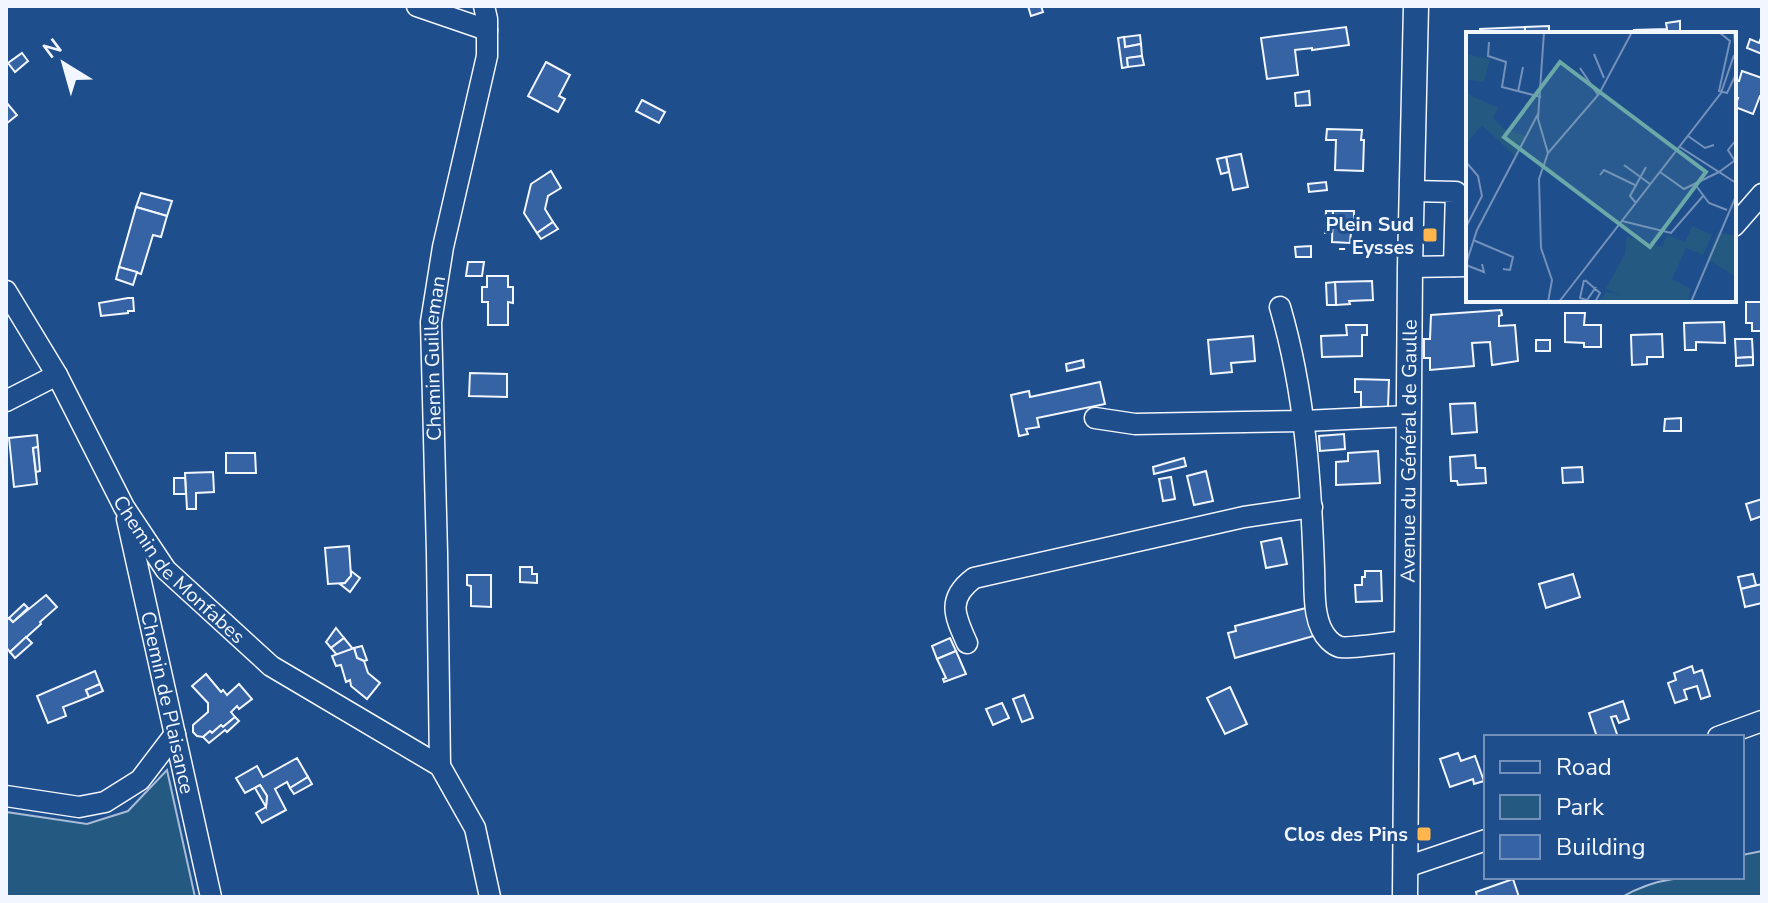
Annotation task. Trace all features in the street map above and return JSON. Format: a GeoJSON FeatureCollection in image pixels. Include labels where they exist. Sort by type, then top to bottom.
{"type":"FeatureCollection","features":[{"type":"Feature","properties":{"kind":"main road","name":"Avenue du Général de Gaulle"},"geometry":{"type":"LineString","coordinates":[[1405,897],[1410,267],[1416,6]]}},
{"type":"Feature","properties":{"kind":"street"},"geometry":{"type":"LineString","coordinates":[[417,6],[487,30]]}},
{"type":"Feature","properties":{"kind":"street","name":"Chemin Guilleman"},"geometry":{"type":"LineString","coordinates":[[440,766],[431,322],[443,247],[487,56],[484,6]]}},
{"type":"Feature","properties":{"kind":"street"},"geometry":{"type":"LineString","coordinates":[[1410,267],[1461,266],[1456,192],[1412,191]]}},
{"type":"Feature","properties":{"kind":"street"},"geometry":{"type":"LineString","coordinates":[[1736,224],[1762,194]]}},
{"type":"Feature","properties":{"kind":"street","name":"Chemin de Monfabes"},"geometry":{"type":"LineString","coordinates":[[6,291],[57,375],[124,507],[166,570],[271,666],[440,766]]}},
{"type":"Feature","properties":{"kind":"street"},"geometry":{"type":"LineString","coordinates":[[1280,307],[1304,421],[1312,507],[1316,608],[1321,626],[1329,640],[1341,648],[1407,641]]}},
{"type":"Feature","properties":{"kind":"street"},"geometry":{"type":"LineString","coordinates":[[6,401],[57,375]]}},
{"type":"Feature","properties":{"kind":"street"},"geometry":{"type":"LineString","coordinates":[[1095,418],[1135,424],[1409,416]]}},
{"type":"Feature","properties":{"kind":"street","name":"Chemin de Plaisance"},"geometry":{"type":"LineString","coordinates":[[124,507],[211,897]]}},
{"type":"Feature","properties":{"kind":"street"},"geometry":{"type":"LineString","coordinates":[[967,643],[955,616],[955,602],[962,587],[974,578],[1244,517],[1312,507]]}},
{"type":"Feature","properties":{"kind":"street"},"geometry":{"type":"LineString","coordinates":[[1724,735],[1762,721]]}},
{"type":"Feature","properties":{"kind":"street"},"geometry":{"type":"LineString","coordinates":[[6,796],[79,807],[105,802],[140,780],[175,734]]}},
{"type":"Feature","properties":{"kind":"street"},"geometry":{"type":"LineString","coordinates":[[440,766],[475,828],[490,897]]}},
{"type":"Feature","properties":{"kind":"street"},"geometry":{"type":"LineString","coordinates":[[1406,867],[1484,841]]}},
{"type":"Feature","properties":{"kind":"green space"},"geometry":{"type":"Polygon","coordinates":[[[167,770],[195,897],[6,897],[6,812],[87,824],[128,811],[167,770]]]}},
{"type":"Feature","properties":{"kind":"green space"},"geometry":{"type":"Polygon","coordinates":[[[1762,851],[1762,897],[1622,897],[1666,880],[1744,879],[1744,855],[1762,851]]]}},
{"type":"Feature","properties":{"kind":"building"},"geometry":{"type":"Polygon","coordinates":[[[1028,6],[1041,6],[1043,12],[1031,16],[1028,6]]]}},
{"type":"Feature","properties":{"kind":"building"},"geometry":{"type":"Polygon","coordinates":[[[1680,21],[1680,32],[1634,32],[1667,29],[1666,23],[1680,21]]]}},
{"type":"Feature","properties":{"kind":"building"},"geometry":{"type":"Polygon","coordinates":[[[1549,26],[1549,32],[1525,32],[1525,27],[1549,26]]]}},
{"type":"Feature","properties":{"kind":"building"},"geometry":{"type":"Polygon","coordinates":[[[1346,27],[1349,45],[1295,50],[1298,75],[1267,79],[1261,38],[1346,27]]]}},
{"type":"Feature","properties":{"kind":"building"},"geometry":{"type":"Polygon","coordinates":[[[1525,27],[1525,32],[1480,32],[1480,29],[1525,27]]]}},
{"type":"Feature","properties":{"kind":"building"},"geometry":{"type":"Polygon","coordinates":[[[1140,35],[1141,44],[1125,47],[1124,37],[1140,35]]]}},
{"type":"Feature","properties":{"kind":"building"},"geometry":{"type":"Polygon","coordinates":[[[1762,35],[1762,54],[1747,48],[1750,39],[1759,43],[1762,35]]]}},
{"type":"Feature","properties":{"kind":"building"},"geometry":{"type":"Polygon","coordinates":[[[1124,37],[1125,47],[1141,44],[1142,56],[1127,58],[1128,67],[1122,68],[1118,38],[1124,37]]]}},
{"type":"Feature","properties":{"kind":"building"},"geometry":{"type":"Polygon","coordinates":[[[22,53],[28,61],[15,72],[8,63],[22,53]]]}},
{"type":"Feature","properties":{"kind":"building"},"geometry":{"type":"Polygon","coordinates":[[[1142,56],[1144,65],[1128,67],[1127,58],[1142,56]]]}},
{"type":"Feature","properties":{"kind":"building"},"geometry":{"type":"Polygon","coordinates":[[[546,62],[570,75],[559,96],[565,99],[558,112],[528,96],[546,62]]]}},
{"type":"Feature","properties":{"kind":"building"},"geometry":{"type":"Polygon","coordinates":[[[1742,71],[1762,78],[1762,96],[1753,114],[1736,107],[1736,80],[1739,81],[1742,71]]]}},
{"type":"Feature","properties":{"kind":"building"},"geometry":{"type":"Polygon","coordinates":[[[1309,91],[1310,105],[1296,106],[1295,93],[1309,91]]]}},
{"type":"Feature","properties":{"kind":"building"},"geometry":{"type":"Polygon","coordinates":[[[642,100],[665,112],[659,123],[636,111],[642,100]]]}},
{"type":"Feature","properties":{"kind":"building"},"geometry":{"type":"Polygon","coordinates":[[[6,102],[17,115],[6,124],[6,102]]]}},
{"type":"Feature","properties":{"kind":"building"},"geometry":{"type":"Polygon","coordinates":[[[1327,129],[1362,130],[1363,171],[1335,170],[1336,140],[1326,140],[1327,129]]]}},
{"type":"Feature","properties":{"kind":"building"},"geometry":{"type":"Polygon","coordinates":[[[1241,154],[1248,187],[1233,190],[1226,157],[1241,154]]]}},
{"type":"Feature","properties":{"kind":"building"},"geometry":{"type":"Polygon","coordinates":[[[1226,157],[1229,172],[1221,174],[1217,159],[1226,157]]]}},
{"type":"Feature","properties":{"kind":"building"},"geometry":{"type":"Polygon","coordinates":[[[551,171],[561,188],[548,196],[545,209],[553,222],[537,233],[524,213],[531,184],[551,171]]]}},
{"type":"Feature","properties":{"kind":"building"},"geometry":{"type":"Polygon","coordinates":[[[1326,182],[1327,190],[1309,192],[1308,184],[1326,182]]]}},
{"type":"Feature","properties":{"kind":"building"},"geometry":{"type":"Polygon","coordinates":[[[141,193],[172,201],[167,216],[136,207],[141,193]]]}},
{"type":"Feature","properties":{"kind":"building"},"geometry":{"type":"Polygon","coordinates":[[[136,207],[167,216],[161,237],[153,235],[141,274],[119,267],[136,207]]]}},
{"type":"Feature","properties":{"kind":"building"},"geometry":{"type":"Polygon","coordinates":[[[1326,211],[1333,211],[1333,233],[1325,233],[1326,211]]]}},
{"type":"Feature","properties":{"kind":"building"},"geometry":{"type":"Polygon","coordinates":[[[1333,211],[1354,211],[1354,232],[1351,232],[1350,243],[1332,242],[1333,211]]]}},
{"type":"Feature","properties":{"kind":"building"},"geometry":{"type":"Polygon","coordinates":[[[553,222],[558,229],[541,239],[537,233],[553,222]]]}},
{"type":"Feature","properties":{"kind":"building"},"geometry":{"type":"Polygon","coordinates":[[[1311,246],[1311,257],[1296,257],[1295,247],[1311,246]]]}},
{"type":"Feature","properties":{"kind":"building"},"geometry":{"type":"Polygon","coordinates":[[[468,262],[484,262],[482,276],[466,276],[468,262]]]}},
{"type":"Feature","properties":{"kind":"building"},"geometry":{"type":"Polygon","coordinates":[[[119,267],[137,272],[133,285],[116,279],[119,267]]]}},
{"type":"Feature","properties":{"kind":"building"},"geometry":{"type":"Polygon","coordinates":[[[487,276],[508,276],[508,287],[513,287],[513,303],[508,302],[508,325],[488,325],[488,302],[482,302],[482,287],[487,287],[487,276]]]}},
{"type":"Feature","properties":{"kind":"building"},"geometry":{"type":"Polygon","coordinates":[[[1372,281],[1373,300],[1336,305],[1335,282],[1372,281]]]}},
{"type":"Feature","properties":{"kind":"building"},"geometry":{"type":"Polygon","coordinates":[[[1335,282],[1336,305],[1327,305],[1326,283],[1335,282]]]}},
{"type":"Feature","properties":{"kind":"building"},"geometry":{"type":"Polygon","coordinates":[[[133,298],[134,311],[101,316],[99,303],[133,298]]]}},
{"type":"Feature","properties":{"kind":"building"},"geometry":{"type":"Polygon","coordinates":[[[1746,302],[1762,302],[1762,331],[1752,331],[1752,323],[1746,323],[1746,302]]]}},
{"type":"Feature","properties":{"kind":"building"},"geometry":{"type":"Polygon","coordinates":[[[1501,310],[1499,326],[1515,325],[1518,361],[1492,365],[1490,342],[1472,343],[1474,366],[1430,370],[1430,358],[1424,358],[1424,339],[1430,339],[1431,315],[1501,310]]]}},
{"type":"Feature","properties":{"kind":"building"},"geometry":{"type":"Polygon","coordinates":[[[1565,313],[1585,313],[1584,325],[1601,325],[1601,347],[1565,342],[1565,313]]]}},
{"type":"Feature","properties":{"kind":"building"},"geometry":{"type":"Polygon","coordinates":[[[1724,322],[1725,343],[1696,342],[1696,350],[1685,350],[1684,323],[1724,322]]]}},
{"type":"Feature","properties":{"kind":"building"},"geometry":{"type":"Polygon","coordinates":[[[1346,325],[1367,325],[1367,335],[1362,335],[1362,356],[1322,357],[1321,336],[1347,335],[1346,325]]]}},
{"type":"Feature","properties":{"kind":"building"},"geometry":{"type":"Polygon","coordinates":[[[1662,334],[1663,357],[1647,357],[1647,364],[1632,365],[1631,335],[1662,334]]]}},
{"type":"Feature","properties":{"kind":"building"},"geometry":{"type":"Polygon","coordinates":[[[1253,336],[1255,361],[1231,363],[1232,372],[1211,374],[1208,340],[1253,336]]]}},
{"type":"Feature","properties":{"kind":"building"},"geometry":{"type":"Polygon","coordinates":[[[1735,339],[1752,339],[1753,357],[1736,358],[1735,339]]]}},
{"type":"Feature","properties":{"kind":"building"},"geometry":{"type":"Polygon","coordinates":[[[1536,340],[1550,340],[1550,351],[1536,351],[1536,340]]]}},
{"type":"Feature","properties":{"kind":"building"},"geometry":{"type":"Polygon","coordinates":[[[1753,357],[1753,365],[1736,366],[1736,358],[1753,357]]]}},
{"type":"Feature","properties":{"kind":"building"},"geometry":{"type":"Polygon","coordinates":[[[1083,360],[1084,367],[1067,371],[1066,364],[1083,360]]]}},
{"type":"Feature","properties":{"kind":"building"},"geometry":{"type":"Polygon","coordinates":[[[470,373],[507,374],[507,397],[469,396],[470,373]]]}},
{"type":"Feature","properties":{"kind":"building"},"geometry":{"type":"Polygon","coordinates":[[[1355,379],[1389,380],[1388,407],[1361,407],[1361,392],[1355,392],[1355,379]]]}},
{"type":"Feature","properties":{"kind":"building"},"geometry":{"type":"Polygon","coordinates":[[[1100,382],[1105,404],[1037,418],[1039,427],[1026,429],[1028,434],[1019,436],[1011,395],[1029,391],[1030,397],[1100,382]]]}},
{"type":"Feature","properties":{"kind":"building"},"geometry":{"type":"Polygon","coordinates":[[[1475,403],[1477,432],[1452,434],[1450,404],[1475,403]]]}},
{"type":"Feature","properties":{"kind":"building"},"geometry":{"type":"Polygon","coordinates":[[[1681,418],[1681,431],[1664,431],[1665,419],[1681,418]]]}},
{"type":"Feature","properties":{"kind":"building"},"geometry":{"type":"Polygon","coordinates":[[[1344,434],[1345,449],[1320,451],[1319,436],[1344,434]]]}},
{"type":"Feature","properties":{"kind":"building"},"geometry":{"type":"Polygon","coordinates":[[[37,435],[38,447],[33,448],[37,484],[14,487],[9,438],[37,435]]]}},
{"type":"Feature","properties":{"kind":"building"},"geometry":{"type":"Polygon","coordinates":[[[38,447],[40,471],[36,472],[33,448],[38,447]]]}},
{"type":"Feature","properties":{"kind":"building"},"geometry":{"type":"Polygon","coordinates":[[[1378,451],[1380,483],[1336,485],[1336,462],[1348,461],[1348,453],[1378,451]]]}},
{"type":"Feature","properties":{"kind":"building"},"geometry":{"type":"Polygon","coordinates":[[[226,453],[255,453],[256,473],[226,473],[226,453]]]}},
{"type":"Feature","properties":{"kind":"building"},"geometry":{"type":"Polygon","coordinates":[[[1475,455],[1476,468],[1485,468],[1486,483],[1458,485],[1457,481],[1451,481],[1450,457],[1475,455]]]}},
{"type":"Feature","properties":{"kind":"building"},"geometry":{"type":"Polygon","coordinates":[[[1184,458],[1186,466],[1154,474],[1153,467],[1184,458]]]}},
{"type":"Feature","properties":{"kind":"building"},"geometry":{"type":"Polygon","coordinates":[[[1582,467],[1583,482],[1563,483],[1562,468],[1582,467]]]}},
{"type":"Feature","properties":{"kind":"building"},"geometry":{"type":"Polygon","coordinates":[[[1206,471],[1213,501],[1194,505],[1187,476],[1206,471]]]}},
{"type":"Feature","properties":{"kind":"building"},"geometry":{"type":"Polygon","coordinates":[[[213,472],[214,492],[196,493],[196,509],[187,509],[185,473],[213,472]]]}},
{"type":"Feature","properties":{"kind":"building"},"geometry":{"type":"Polygon","coordinates":[[[1171,477],[1175,499],[1163,501],[1159,479],[1171,477]]]}},
{"type":"Feature","properties":{"kind":"building"},"geometry":{"type":"Polygon","coordinates":[[[174,478],[185,478],[186,494],[174,494],[174,478]]]}},
{"type":"Feature","properties":{"kind":"building"},"geometry":{"type":"Polygon","coordinates":[[[1762,499],[1762,516],[1751,520],[1746,504],[1762,499]]]}},
{"type":"Feature","properties":{"kind":"building"},"geometry":{"type":"Polygon","coordinates":[[[1281,538],[1287,564],[1266,568],[1261,542],[1281,538]]]}},
{"type":"Feature","properties":{"kind":"building"},"geometry":{"type":"Polygon","coordinates":[[[349,546],[351,576],[345,583],[328,584],[325,548],[349,546]]]}},
{"type":"Feature","properties":{"kind":"building"},"geometry":{"type":"Polygon","coordinates":[[[520,567],[532,567],[532,574],[537,574],[537,583],[520,582],[520,567]]]}},
{"type":"Feature","properties":{"kind":"building"},"geometry":{"type":"Polygon","coordinates":[[[351,571],[360,578],[350,592],[340,584],[351,576],[351,571]]]}},
{"type":"Feature","properties":{"kind":"building"},"geometry":{"type":"Polygon","coordinates":[[[1365,571],[1381,571],[1382,601],[1356,602],[1355,585],[1362,585],[1365,571]]]}},
{"type":"Feature","properties":{"kind":"building"},"geometry":{"type":"Polygon","coordinates":[[[1573,574],[1580,597],[1546,608],[1539,584],[1573,574]]]}},
{"type":"Feature","properties":{"kind":"building"},"geometry":{"type":"Polygon","coordinates":[[[1753,574],[1756,585],[1741,589],[1738,577],[1753,574]]]}},
{"type":"Feature","properties":{"kind":"building"},"geometry":{"type":"Polygon","coordinates":[[[467,575],[491,575],[491,607],[471,606],[471,586],[467,585],[467,575]]]}},
{"type":"Feature","properties":{"kind":"building"},"geometry":{"type":"Polygon","coordinates":[[[1762,584],[1762,603],[1745,607],[1741,589],[1762,584]]]}},
{"type":"Feature","properties":{"kind":"building"},"geometry":{"type":"Polygon","coordinates":[[[46,595],[57,607],[10,652],[6,647],[6,620],[9,618],[13,622],[46,595]]]}},
{"type":"Feature","properties":{"kind":"building"},"geometry":{"type":"Polygon","coordinates":[[[24,604],[28,608],[13,622],[9,618],[24,604]]]}},
{"type":"Feature","properties":{"kind":"building"},"geometry":{"type":"Polygon","coordinates":[[[1310,607],[1317,635],[1235,658],[1228,633],[1236,631],[1235,626],[1310,607]]]}},
{"type":"Feature","properties":{"kind":"building"},"geometry":{"type":"Polygon","coordinates":[[[336,628],[344,638],[331,648],[326,642],[336,628]]]}},
{"type":"Feature","properties":{"kind":"building"},"geometry":{"type":"Polygon","coordinates":[[[26,637],[32,643],[15,658],[10,652],[26,637]]]}},
{"type":"Feature","properties":{"kind":"building"},"geometry":{"type":"Polygon","coordinates":[[[344,638],[353,649],[337,655],[331,648],[344,638]]]}},
{"type":"Feature","properties":{"kind":"building"},"geometry":{"type":"Polygon","coordinates":[[[950,638],[956,651],[937,659],[932,646],[950,638]]]}},
{"type":"Feature","properties":{"kind":"building"},"geometry":{"type":"Polygon","coordinates":[[[362,646],[367,660],[364,661],[357,658],[354,648],[362,646]]]}},
{"type":"Feature","properties":{"kind":"building"},"geometry":{"type":"Polygon","coordinates":[[[354,648],[368,673],[380,683],[367,699],[351,686],[350,680],[346,682],[341,665],[336,666],[332,656],[354,648]]]}},
{"type":"Feature","properties":{"kind":"building"},"geometry":{"type":"Polygon","coordinates":[[[956,651],[966,674],[944,682],[946,678],[937,659],[956,651]]]}},
{"type":"Feature","properties":{"kind":"building"},"geometry":{"type":"Polygon","coordinates":[[[1692,666],[1694,673],[1702,670],[1710,696],[1701,699],[1697,686],[1684,690],[1687,699],[1675,703],[1668,683],[1676,680],[1674,673],[1692,666]]]}},
{"type":"Feature","properties":{"kind":"building"},"geometry":{"type":"Polygon","coordinates":[[[95,671],[100,684],[86,690],[89,697],[63,707],[66,716],[48,723],[37,696],[95,671]]]}},
{"type":"Feature","properties":{"kind":"building"},"geometry":{"type":"Polygon","coordinates":[[[206,674],[221,692],[223,690],[227,695],[239,684],[252,699],[239,709],[237,706],[231,712],[235,717],[223,727],[221,725],[203,737],[193,732],[193,725],[208,712],[208,703],[192,686],[206,674]]]}},
{"type":"Feature","properties":{"kind":"building"},"geometry":{"type":"Polygon","coordinates":[[[100,684],[103,691],[89,697],[86,690],[100,684]]]}},
{"type":"Feature","properties":{"kind":"building"},"geometry":{"type":"Polygon","coordinates":[[[1230,687],[1247,724],[1225,734],[1207,698],[1230,687]]]}},
{"type":"Feature","properties":{"kind":"building"},"geometry":{"type":"Polygon","coordinates":[[[1024,695],[1033,718],[1022,722],[1013,699],[1024,695]]]}},
{"type":"Feature","properties":{"kind":"building"},"geometry":{"type":"Polygon","coordinates":[[[1623,701],[1629,719],[1619,723],[1616,716],[1611,717],[1617,735],[1596,735],[1589,713],[1623,701]]]}},
{"type":"Feature","properties":{"kind":"building"},"geometry":{"type":"Polygon","coordinates":[[[1002,703],[1009,718],[993,725],[986,709],[1002,703]]]}},
{"type":"Feature","properties":{"kind":"building"},"geometry":{"type":"Polygon","coordinates":[[[235,717],[239,721],[227,732],[225,730],[209,743],[203,737],[221,725],[223,727],[235,717]]]}},
{"type":"Feature","properties":{"kind":"building"},"geometry":{"type":"Polygon","coordinates":[[[1458,753],[1461,761],[1475,756],[1484,781],[1474,784],[1473,779],[1450,787],[1440,759],[1458,753]]]}},
{"type":"Feature","properties":{"kind":"building"},"geometry":{"type":"Polygon","coordinates":[[[297,758],[308,777],[290,788],[287,782],[275,789],[286,810],[262,823],[256,813],[266,807],[267,796],[260,785],[245,793],[236,778],[257,766],[263,777],[297,758]]]}},
{"type":"Feature","properties":{"kind":"building"},"geometry":{"type":"Polygon","coordinates":[[[308,777],[312,784],[294,794],[290,788],[308,777]]]}},
{"type":"Feature","properties":{"kind":"building"},"geometry":{"type":"Polygon","coordinates":[[[260,785],[267,796],[266,807],[255,788],[260,785]]]}},
{"type":"Feature","properties":{"kind":"building"},"geometry":{"type":"Polygon","coordinates":[[[1513,879],[1519,897],[1477,897],[1476,892],[1513,879]]]}},
{"type":"Feature","properties":{"kind":"place","name":"Plein Sud - Eysses"},"geometry":{"type":"Point","coordinates":[1430,235]}},
{"type":"Feature","properties":{"kind":"place","name":"Clos des Pins"},"geometry":{"type":"Point","coordinates":[1424,834]}}]}
